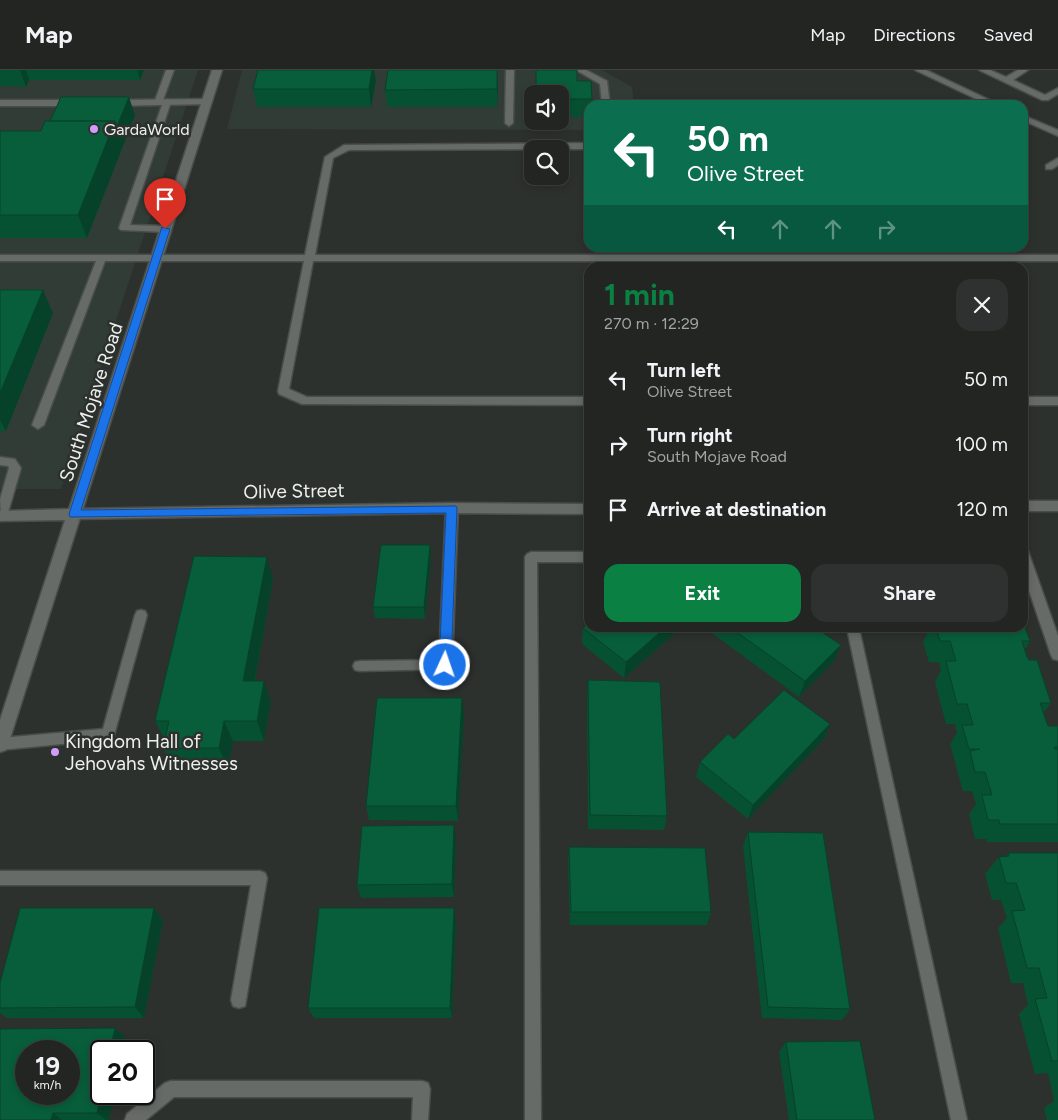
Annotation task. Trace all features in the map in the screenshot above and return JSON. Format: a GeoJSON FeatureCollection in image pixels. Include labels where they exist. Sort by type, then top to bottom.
{"type":"FeatureCollection","features":[{"type":"Feature","properties":{"kind":"street","name":"South Mojave Road"},"geometry":{"type":"LineString","coordinates":[[0,745],[216,70]]}},
{"type":"Feature","properties":{"kind":"street"},"geometry":{"type":"LineString","coordinates":[[0,103],[206,102]]}},
{"type":"Feature","properties":{"kind":"street"},"geometry":{"type":"LineString","coordinates":[[1028,506],[1058,506]]}},
{"type":"Feature","properties":{"kind":"street","name":"Olive Street"},"geometry":{"type":"LineString","coordinates":[[0,516],[452,508],[584,508]]}},
{"type":"Feature","properties":{"kind":"lane"},"geometry":{"type":"LineString","coordinates":[[165,229],[124,228],[163,102],[170,70]]}},
{"type":"Feature","properties":{"kind":"lane"},"geometry":{"type":"LineString","coordinates":[[509,123],[510,70]]}},
{"type":"Feature","properties":{"kind":"lane"},"geometry":{"type":"LineString","coordinates":[[580,70],[604,83],[606,100]]}},
{"type":"Feature","properties":{"kind":"lane"},"geometry":{"type":"LineString","coordinates":[[919,70],[985,100]]}},
{"type":"Feature","properties":{"kind":"lane"},"geometry":{"type":"LineString","coordinates":[[983,70],[1045,98],[1058,90]]}},
{"type":"Feature","properties":{"kind":"lane"},"geometry":{"type":"LineString","coordinates":[[1006,81],[1024,70]]}},
{"type":"Feature","properties":{"kind":"lane"},"geometry":{"type":"LineString","coordinates":[[1028,120],[1058,133]]}},
{"type":"Feature","properties":{"kind":"lane"},"geometry":{"type":"LineString","coordinates":[[584,146],[347,147],[330,157],[283,391],[306,401],[584,401]]}},
{"type":"Feature","properties":{"kind":"lane"},"geometry":{"type":"LineString","coordinates":[[1049,167],[1058,161]]}},
{"type":"Feature","properties":{"kind":"lane"},"geometry":{"type":"LineString","coordinates":[[1013,252],[1018,258]]}},
{"type":"Feature","properties":{"kind":"lane"},"geometry":{"type":"LineString","coordinates":[[0,258],[1058,258]]}},
{"type":"Feature","properties":{"kind":"lane"},"geometry":{"type":"LineString","coordinates":[[38,424],[102,258]]}},
{"type":"Feature","properties":{"kind":"lane"},"geometry":{"type":"LineString","coordinates":[[1028,401],[1058,401]]}},
{"type":"Feature","properties":{"kind":"lane"},"geometry":{"type":"LineString","coordinates":[[0,461],[12,462],[16,468],[0,516]]}},
{"type":"Feature","properties":{"kind":"lane"},"geometry":{"type":"LineString","coordinates":[[360,666],[445,665],[452,508]]}},
{"type":"Feature","properties":{"kind":"lane"},"geometry":{"type":"LineString","coordinates":[[533,1120],[531,557],[584,557]]}},
{"type":"Feature","properties":{"kind":"lane"},"geometry":{"type":"LineString","coordinates":[[1028,568],[1058,655]]}},
{"type":"Feature","properties":{"kind":"lane"},"geometry":{"type":"LineString","coordinates":[[0,745],[108,735],[141,615]]}},
{"type":"Feature","properties":{"kind":"lane"},"geometry":{"type":"LineString","coordinates":[[854,632],[960,1120]]}},
{"type":"Feature","properties":{"kind":"lane"},"geometry":{"type":"LineString","coordinates":[[0,878],[260,878],[239,1000]]}},
{"type":"Feature","properties":{"kind":"lane"},"geometry":{"type":"LineString","coordinates":[[133,1120],[171,1089],[422,1089],[420,1120]]}},
{"type":"Feature","properties":{"kind":"shaded area"},"geometry":{"type":"Polygon","coordinates":[[[0,70],[198,70],[61,489],[0,489],[0,70]]]}},
{"type":"Feature","properties":{"kind":"shaded area"},"geometry":{"type":"Polygon","coordinates":[[[242,70],[602,70],[632,87],[633,100],[584,100],[584,130],[569,130],[569,85],[524,85],[524,130],[227,129],[242,70]]]}},
{"type":"Feature","properties":{"kind":"building"},"geometry":{"type":"Polygon","coordinates":[[[258,70],[372,70],[369,89],[253,89],[258,70]]]}},
{"type":"Feature","properties":{"kind":"building"},"geometry":{"type":"Polygon","coordinates":[[[388,70],[497,70],[497,89],[385,90],[388,70]]]}},
{"type":"Feature","properties":{"kind":"building"},"geometry":{"type":"Polygon","coordinates":[[[536,70],[577,70],[577,81],[591,81],[592,99],[569,99],[569,85],[536,85],[536,70]]]}},
{"type":"Feature","properties":{"kind":"building"},"geometry":{"type":"Polygon","coordinates":[[[61,97],[129,97],[117,126],[115,121],[50,121],[61,97]]]}},
{"type":"Feature","properties":{"kind":"building"},"geometry":{"type":"Polygon","coordinates":[[[45,121],[115,121],[78,215],[0,215],[0,131],[41,131],[45,121]]]}},
{"type":"Feature","properties":{"kind":"building"},"geometry":{"type":"Polygon","coordinates":[[[0,290],[43,290],[0,393],[0,290]]]}},
{"type":"Feature","properties":{"kind":"building"},"geometry":{"type":"Polygon","coordinates":[[[381,545],[430,545],[424,607],[373,607],[381,545]]]}},
{"type":"Feature","properties":{"kind":"building"},"geometry":{"type":"Polygon","coordinates":[[[194,556],[267,557],[243,681],[264,681],[257,721],[224,721],[219,748],[163,748],[169,721],[155,721],[194,556]]]}},
{"type":"Feature","properties":{"kind":"building"},"geometry":{"type":"Polygon","coordinates":[[[588,632],[660,632],[626,662],[588,632]]]}},
{"type":"Feature","properties":{"kind":"building"},"geometry":{"type":"Polygon","coordinates":[[[737,632],[822,632],[841,645],[805,681],[737,632]]]}},
{"type":"Feature","properties":{"kind":"building"},"geometry":{"type":"Polygon","coordinates":[[[937,632],[1027,632],[1030,641],[1022,641],[1027,657],[1029,660],[1037,660],[1051,703],[1040,703],[1048,726],[1058,726],[1058,747],[1054,747],[1058,749],[1058,824],[1000,824],[999,820],[988,820],[982,795],[992,795],[985,772],[975,772],[970,751],[980,749],[969,749],[962,725],[973,725],[967,704],[957,704],[946,661],[956,661],[950,641],[940,641],[937,632]]]}},
{"type":"Feature","properties":{"kind":"building"},"geometry":{"type":"Polygon","coordinates":[[[588,680],[660,682],[667,816],[590,815],[588,680]]]}},
{"type":"Feature","properties":{"kind":"building"},"geometry":{"type":"Polygon","coordinates":[[[784,690],[830,724],[753,805],[700,762],[728,734],[734,739],[784,690]]]}},
{"type":"Feature","properties":{"kind":"building"},"geometry":{"type":"Polygon","coordinates":[[[377,698],[462,698],[456,806],[366,806],[377,698]]]}},
{"type":"Feature","properties":{"kind":"building"},"geometry":{"type":"Polygon","coordinates":[[[454,825],[452,884],[357,885],[362,826],[454,825]]]}},
{"type":"Feature","properties":{"kind":"building"},"geometry":{"type":"Polygon","coordinates":[[[748,832],[823,833],[850,1009],[768,1007],[748,832]]]}},
{"type":"Feature","properties":{"kind":"building"},"geometry":{"type":"Polygon","coordinates":[[[569,847],[705,848],[711,912],[571,912],[569,847]]]}},
{"type":"Feature","properties":{"kind":"building"},"geometry":{"type":"Polygon","coordinates":[[[1009,853],[1058,853],[1058,1061],[1052,1061],[1035,999],[1047,998],[1039,968],[1027,968],[1012,911],[1025,910],[1016,883],[1006,883],[999,857],[1009,856],[1009,853]]]}},
{"type":"Feature","properties":{"kind":"building"},"geometry":{"type":"Polygon","coordinates":[[[20,908],[154,908],[135,1007],[0,1008],[0,983],[20,908]]]}},
{"type":"Feature","properties":{"kind":"building"},"geometry":{"type":"Polygon","coordinates":[[[319,908],[454,908],[450,1008],[308,1008],[319,908]]]}},
{"type":"Feature","properties":{"kind":"building"},"geometry":{"type":"Polygon","coordinates":[[[115,1028],[112,1040],[90,1040],[90,1105],[99,1105],[97,1113],[53,1113],[51,1120],[0,1120],[0,1029],[115,1028]]]}},
{"type":"Feature","properties":{"kind":"building"},"geometry":{"type":"Polygon","coordinates":[[[860,1041],[875,1120],[797,1120],[786,1042],[860,1041]]]}},
{"type":"Feature","properties":{"kind":"place","name":"GardaWorld"},"geometry":{"type":"Point","coordinates":[94,129]}},
{"type":"Feature","properties":{"kind":"place","name":"Kingdom Hall of Jehovahs Witnesses"},"geometry":{"type":"Point","coordinates":[55,752]}},
{"type":"Feature","properties":{"kind":"route"},"geometry":{"type":"LineString","coordinates":[[165,229],[74,514],[452,508],[445,665]]}}]}
